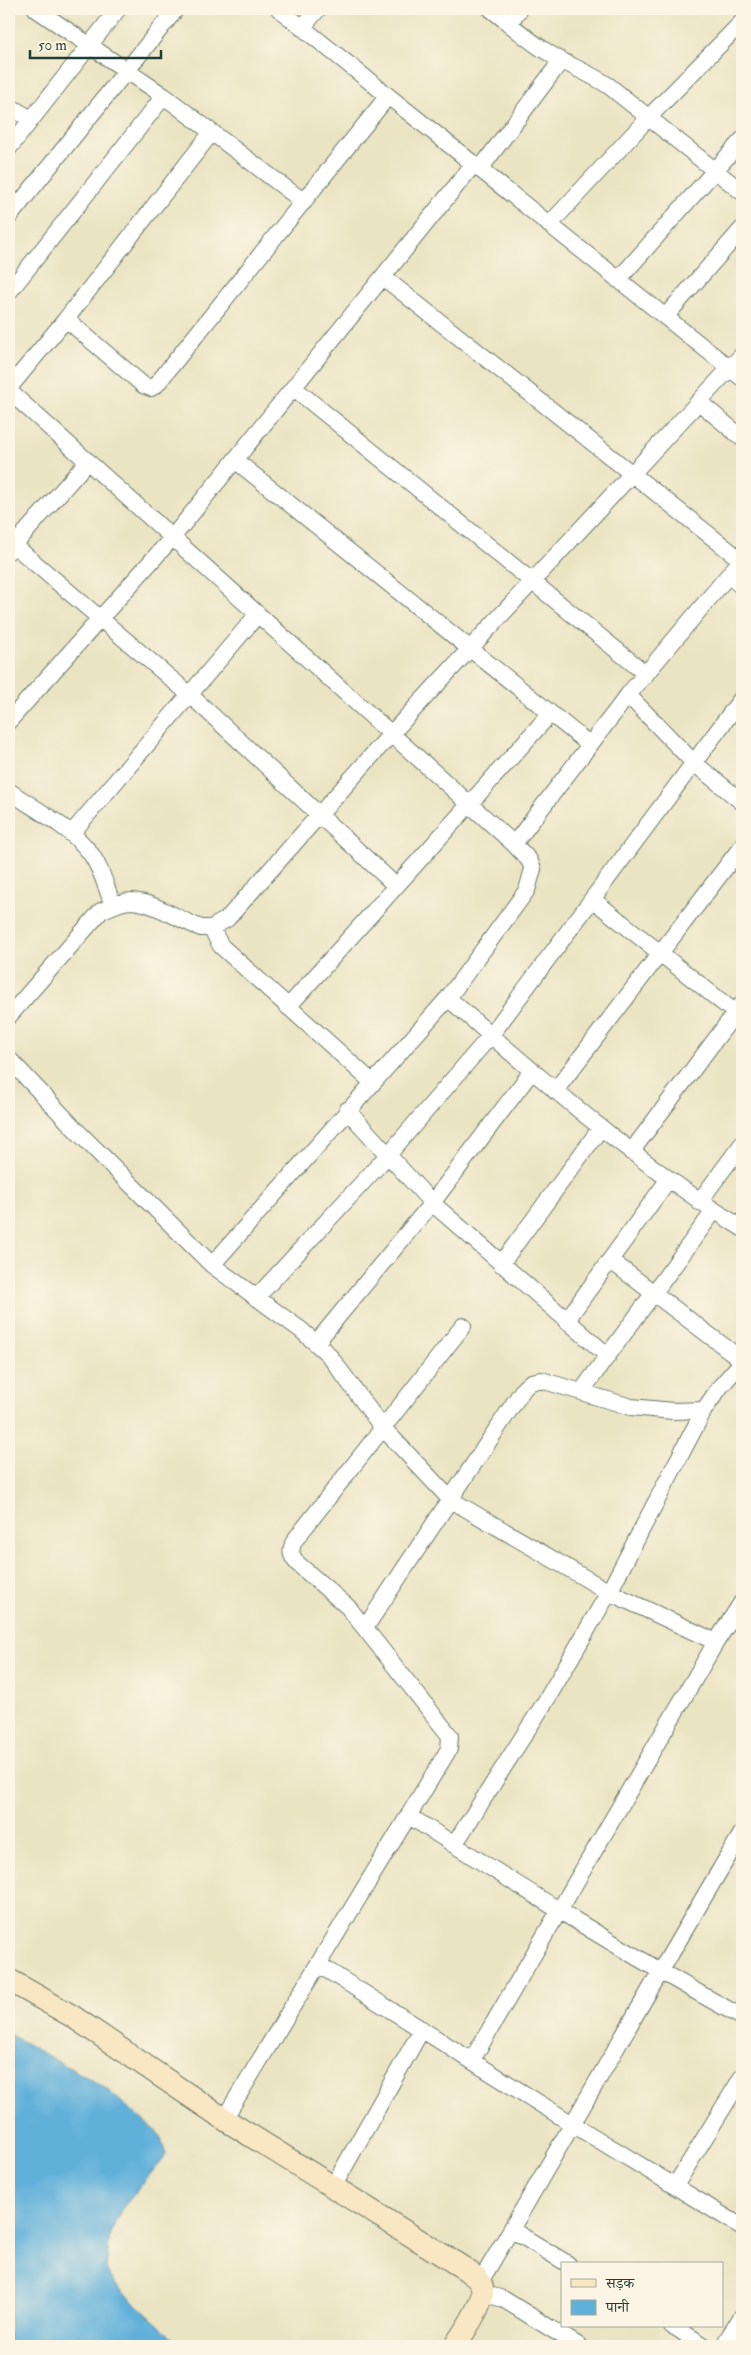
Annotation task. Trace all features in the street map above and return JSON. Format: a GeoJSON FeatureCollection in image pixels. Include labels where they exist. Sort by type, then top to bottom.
{"type":"FeatureCollection","features":[{"type":"Feature","properties":{"kind":"street"},"geometry":{"type":"LineString","coordinates":[[36,9],[164,96],[304,202]]}},
{"type":"Feature","properties":{"kind":"street"},"geometry":{"type":"LineString","coordinates":[[9,148],[88,44],[118,9]]}},
{"type":"Feature","properties":{"kind":"street"},"geometry":{"type":"LineString","coordinates":[[9,217],[176,9]]}},
{"type":"Feature","properties":{"kind":"street"},"geometry":{"type":"LineString","coordinates":[[279,9],[736,373]]}},
{"type":"Feature","properties":{"kind":"street"},"geometry":{"type":"LineString","coordinates":[[302,28],[318,9]]}},
{"type":"Feature","properties":{"kind":"street"},"geometry":{"type":"LineString","coordinates":[[491,9],[561,61],[589,72],[649,117],[742,192]]}},
{"type":"Feature","properties":{"kind":"street"},"geometry":{"type":"LineString","coordinates":[[509,23],[520,9]]}},
{"type":"Feature","properties":{"kind":"street"},"geometry":{"type":"LineString","coordinates":[[550,225],[649,117],[742,22]]}},
{"type":"Feature","properties":{"kind":"street"},"geometry":{"type":"LineString","coordinates":[[9,721],[172,538],[383,277],[477,167],[561,61]]}},
{"type":"Feature","properties":{"kind":"street"},"geometry":{"type":"LineString","coordinates":[[9,292],[164,96]]}},
{"type":"Feature","properties":{"kind":"street"},"geometry":{"type":"LineString","coordinates":[[66,319],[143,386],[151,388],[156,385],[388,96]]}},
{"type":"Feature","properties":{"kind":"street"},"geometry":{"type":"LineString","coordinates":[[9,106],[31,119]]}},
{"type":"Feature","properties":{"kind":"street"},"geometry":{"type":"LineString","coordinates":[[212,132],[9,389],[172,538],[514,844],[533,869],[529,885],[448,998],[347,1110],[212,1265]]}},
{"type":"Feature","properties":{"kind":"street"},"geometry":{"type":"LineString","coordinates":[[618,280],[742,140]]}},
{"type":"Feature","properties":{"kind":"street"},"geometry":{"type":"LineString","coordinates":[[665,317],[742,229]]}},
{"type":"Feature","properties":{"kind":"street"},"geometry":{"type":"LineString","coordinates":[[383,277],[742,560],[628,695],[514,844]]}},
{"type":"Feature","properties":{"kind":"street"},"geometry":{"type":"LineString","coordinates":[[9,1016],[101,911],[113,905],[130,901],[144,904],[202,928],[211,928],[228,919],[391,734],[469,649],[534,582],[699,402],[736,373],[742,355]]}},
{"type":"Feature","properties":{"kind":"street"},"geometry":{"type":"LineString","coordinates":[[294,388],[646,674]]}},
{"type":"Feature","properties":{"kind":"street"},"geometry":{"type":"LineString","coordinates":[[699,402],[742,438]]}},
{"type":"Feature","properties":{"kind":"street"},"geometry":{"type":"LineString","coordinates":[[235,460],[590,745]]}},
{"type":"Feature","properties":{"kind":"street"},"geometry":{"type":"LineString","coordinates":[[88,461],[10,546],[189,694],[396,886]]}},
{"type":"Feature","properties":{"kind":"street"},"geometry":{"type":"LineString","coordinates":[[729,575],[742,587]]}},
{"type":"Feature","properties":{"kind":"street"},"geometry":{"type":"LineString","coordinates":[[70,834],[258,614]]}},
{"type":"Feature","properties":{"kind":"street"},"geometry":{"type":"LineString","coordinates":[[628,695],[694,763],[742,802]]}},
{"type":"Feature","properties":{"kind":"street"},"geometry":{"type":"LineString","coordinates":[[256,1298],[388,1155],[491,1035],[742,698]]}},
{"type":"Feature","properties":{"kind":"street"},"geometry":{"type":"LineString","coordinates":[[288,1007],[550,714]]}},
{"type":"Feature","properties":{"kind":"street"},"geometry":{"type":"LineString","coordinates":[[9,791],[70,834],[86,848],[94,860],[113,905]]}},
{"type":"Feature","properties":{"kind":"street"},"geometry":{"type":"LineString","coordinates":[[555,1091],[662,954],[742,846]]}},
{"type":"Feature","properties":{"kind":"street"},"geometry":{"type":"LineString","coordinates":[[592,899],[740,1012],[631,1152]]}},
{"type":"Feature","properties":{"kind":"street"},"geometry":{"type":"LineString","coordinates":[[211,928],[221,946],[372,1082]]}},
{"type":"Feature","properties":{"kind":"street"},"geometry":{"type":"LineString","coordinates":[[448,998],[600,1129],[699,1202],[742,1228]]}},
{"type":"Feature","properties":{"kind":"street"},"geometry":{"type":"LineString","coordinates":[[9,1059],[78,1132],[212,1265],[301,1330],[328,1354],[382,1427],[451,1500],[609,1592],[716,1642]]}},
{"type":"Feature","properties":{"kind":"street"},"geometry":{"type":"LineString","coordinates":[[316,1343],[432,1203],[532,1071]]}},
{"type":"Feature","properties":{"kind":"street"},"geometry":{"type":"LineString","coordinates":[[347,1110],[432,1203],[608,1356]]}},
{"type":"Feature","properties":{"kind":"street"},"geometry":{"type":"LineString","coordinates":[[501,1264],[600,1129]]}},
{"type":"Feature","properties":{"kind":"street"},"geometry":{"type":"LineString","coordinates":[[699,1202],[742,1144]]}},
{"type":"Feature","properties":{"kind":"street"},"geometry":{"type":"LineString","coordinates":[[566,1321],[668,1180]]}},
{"type":"Feature","properties":{"kind":"street"},"geometry":{"type":"LineString","coordinates":[[581,1392],[714,1211]]}},
{"type":"Feature","properties":{"kind":"street"},"geometry":{"type":"LineString","coordinates":[[454,1845],[547,1699],[609,1592],[704,1410],[742,1361],[610,1260]]}},
{"type":"Feature","properties":{"kind":"street"},"geometry":{"type":"LineString","coordinates":[[224,2119],[449,1749],[450,1736],[365,1628],[348,1608],[292,1558],[290,1550],[294,1540],[463,1326]]}},
{"type":"Feature","properties":{"kind":"street"},"geometry":{"type":"LineString","coordinates":[[365,1628],[524,1388],[531,1382],[541,1380],[639,1408],[673,1411],[704,1410]]}},
{"type":"Feature","properties":{"kind":"street"},"geometry":{"type":"LineString","coordinates":[[472,2060],[557,1911],[716,1642],[742,1602]]}},
{"type":"Feature","properties":{"kind":"street"},"geometry":{"type":"LineString","coordinates":[[409,1816],[557,1911],[658,1972],[742,2016]]}},
{"type":"Feature","properties":{"kind":"street"},"geometry":{"type":"LineString","coordinates":[[455,2346],[479,2306],[482,2287],[512,2230],[574,2124],[658,1972],[742,1832]]}},
{"type":"Feature","properties":{"kind":"street"},"geometry":{"type":"LineString","coordinates":[[319,1964],[742,2227]]}},
{"type":"Feature","properties":{"kind":"street"},"geometry":{"type":"LineString","coordinates":[[9,1980],[72,2016],[224,2119],[466,2268],[482,2287],[579,2346]]}},
{"type":"Feature","properties":{"kind":"street"},"geometry":{"type":"LineString","coordinates":[[333,2187],[422,2029]]}},
{"type":"Feature","properties":{"kind":"street"},"geometry":{"type":"LineString","coordinates":[[675,2186],[742,2077]]}},
{"type":"Feature","properties":{"kind":"street"},"geometry":{"type":"LineString","coordinates":[[512,2230],[565,2262]]}},
{"type":"Feature","properties":{"kind":"street"},"geometry":{"type":"LineString","coordinates":[[722,2346],[742,2316]]}},
{"type":"Feature","properties":{"kind":"street"},"geometry":{"type":"LineString","coordinates":[[675,2328],[705,2346]]}},
{"type":"Feature","properties":{"kind":"water"},"geometry":{"type":"Polygon","coordinates":[[[9,2034],[104,2087],[160,2135],[166,2155],[121,2210],[110,2234],[106,2269],[118,2288],[172,2337],[176,2346],[9,2346],[9,2034]]]}}]}
